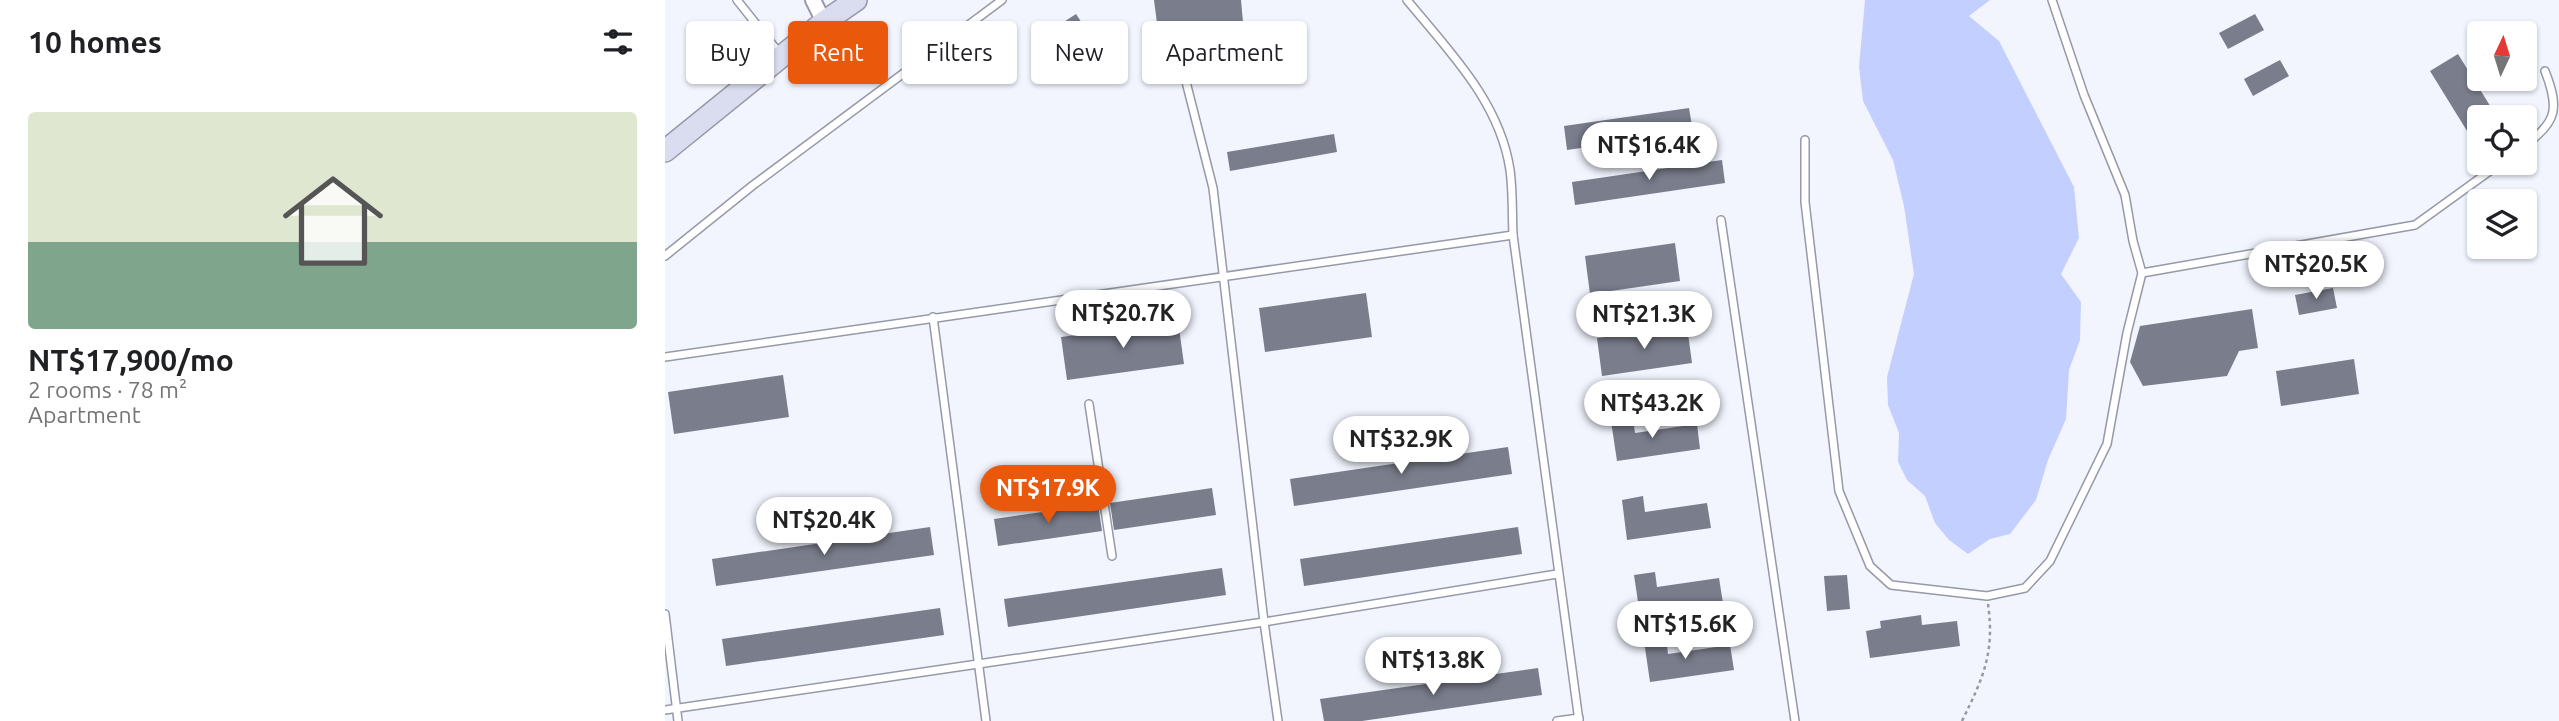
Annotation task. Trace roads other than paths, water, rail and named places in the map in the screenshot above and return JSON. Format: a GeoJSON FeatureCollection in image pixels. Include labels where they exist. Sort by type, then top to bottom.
{"type":"FeatureCollection","features":[{"type":"Feature","properties":{"kind":"main road"},"geometry":{"type":"LineString","coordinates":[[825,21],[856,0]]}},
{"type":"Feature","properties":{"kind":"main road"},"geometry":{"type":"LineString","coordinates":[[665,151],[788,51]]}},
{"type":"Feature","properties":{"kind":"street"},"geometry":{"type":"LineString","coordinates":[[813,0],[824,21]]}},
{"type":"Feature","properties":{"kind":"lane"},"geometry":{"type":"LineString","coordinates":[[737,0],[782,56]]}},
{"type":"Feature","properties":{"kind":"lane"},"geometry":{"type":"LineString","coordinates":[[665,256],[752,186],[1002,0]]}},
{"type":"Feature","properties":{"kind":"lane"},"geometry":{"type":"LineString","coordinates":[[1407,0],[1469,74],[1493,114],[1510,169],[1513,236],[1557,574],[1579,719],[1557,721]]}},
{"type":"Feature","properties":{"kind":"lane"},"geometry":{"type":"LineString","coordinates":[[1805,140],[1805,202],[1839,491],[1870,566],[1891,584],[1987,596],[2025,588],[2050,561],[2074,517],[2107,444],[2127,333],[2142,273],[2125,195],[2084,95],[2052,0]]}},
{"type":"Feature","properties":{"kind":"lane"},"geometry":{"type":"LineString","coordinates":[[2537,136],[2546,130],[2556,109],[2553,90],[2545,71]]}},
{"type":"Feature","properties":{"kind":"lane"},"geometry":{"type":"LineString","coordinates":[[1187,84],[1213,188],[1278,721]]}},
{"type":"Feature","properties":{"kind":"lane"},"geometry":{"type":"LineString","coordinates":[[2142,273],[2415,225],[2484,175]]}},
{"type":"Feature","properties":{"kind":"lane"},"geometry":{"type":"LineString","coordinates":[[1721,220],[1795,721]]}},
{"type":"Feature","properties":{"kind":"lane"},"geometry":{"type":"LineString","coordinates":[[665,357],[1513,236]]}},
{"type":"Feature","properties":{"kind":"lane"},"geometry":{"type":"LineString","coordinates":[[933,317],[986,721]]}},
{"type":"Feature","properties":{"kind":"lane"},"geometry":{"type":"LineString","coordinates":[[1089,404],[1112,556]]}},
{"type":"Feature","properties":{"kind":"lane"},"geometry":{"type":"LineString","coordinates":[[665,710],[1264,622],[1557,574]]}},
{"type":"Feature","properties":{"kind":"lane"},"geometry":{"type":"LineString","coordinates":[[665,614],[678,721]]}},
{"type":"Feature","properties":{"kind":"water"},"geometry":{"type":"Polygon","coordinates":[[[1865,0],[1990,0],[1969,16],[1999,41],[2074,187],[2079,238],[2061,274],[2081,302],[2080,340],[2069,370],[2066,419],[2048,460],[2036,500],[2010,534],[1990,539],[1968,554],[1949,540],[1935,523],[1925,496],[1907,480],[1898,462],[1899,433],[1888,405],[1887,377],[1914,274],[1904,206],[1893,160],[1863,101],[1859,67],[1865,0]]]}}]}
